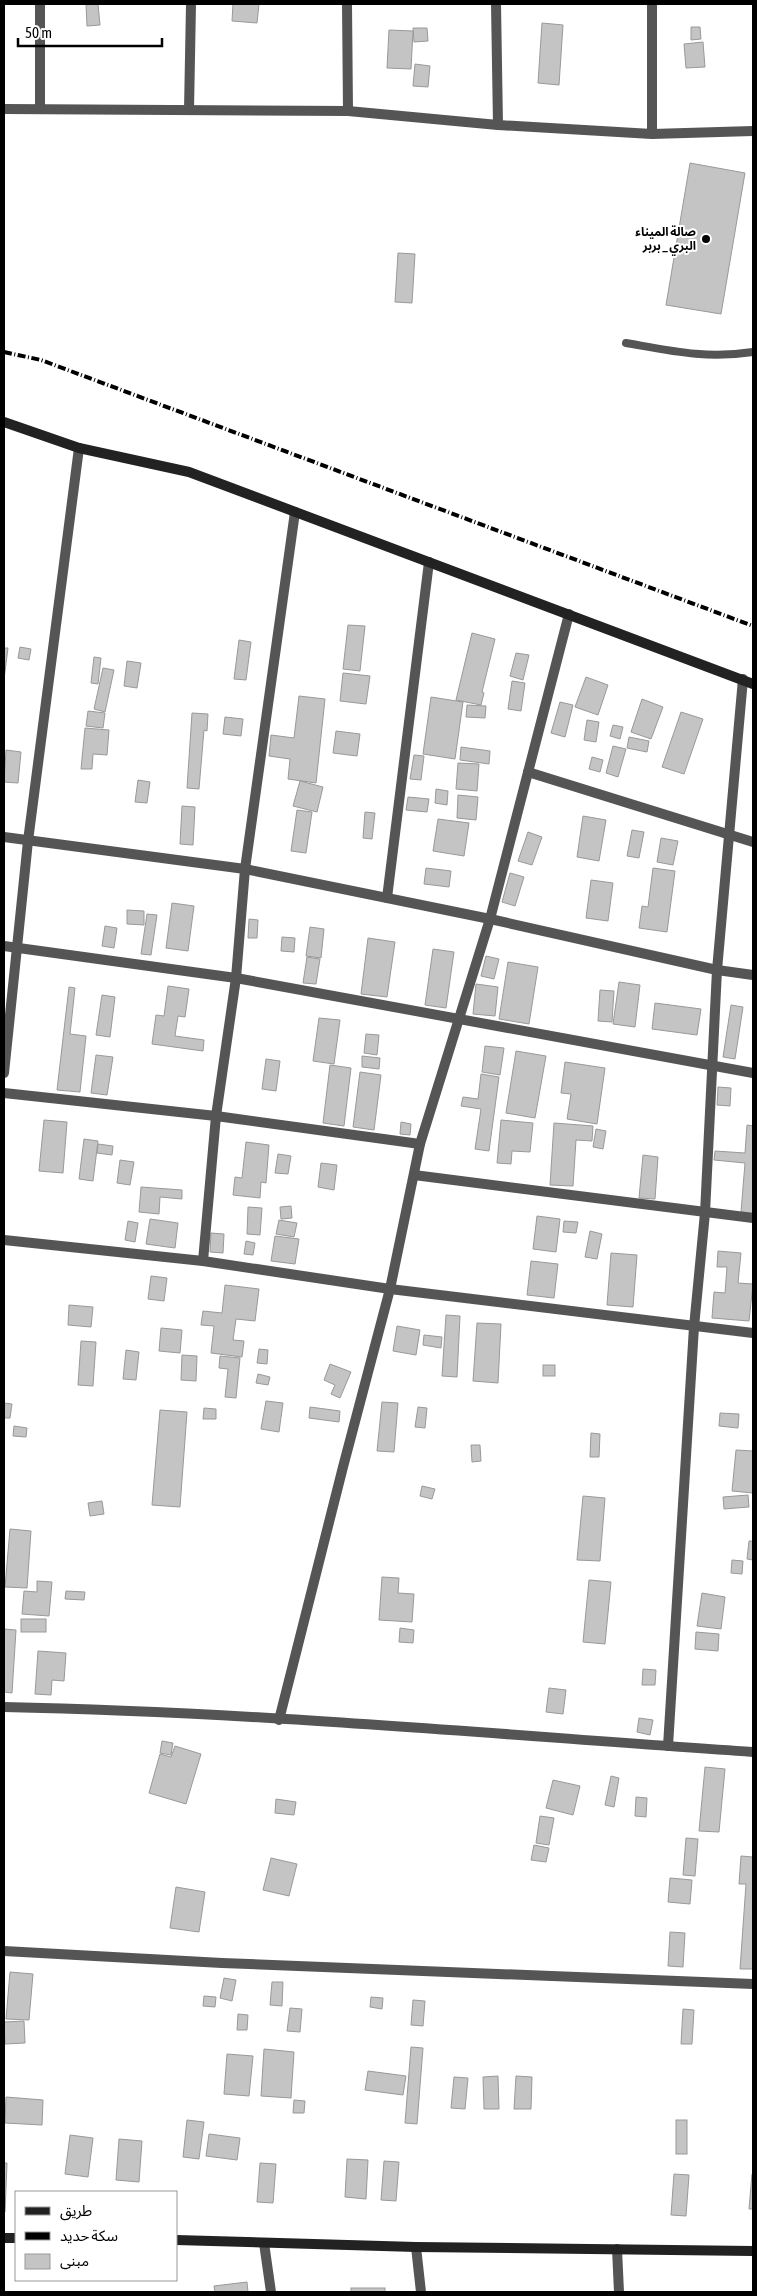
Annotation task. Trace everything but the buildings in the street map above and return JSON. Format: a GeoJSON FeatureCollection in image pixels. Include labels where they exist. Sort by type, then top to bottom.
{"type":"FeatureCollection","features":[{"type":"Feature","properties":{"kind":"street"},"geometry":{"type":"LineString","coordinates":[[40,4],[40,109]]}},
{"type":"Feature","properties":{"kind":"street"},"geometry":{"type":"LineString","coordinates":[[188,110],[191,4]]}},
{"type":"Feature","properties":{"kind":"street"},"geometry":{"type":"LineString","coordinates":[[348,4],[348,111]]}},
{"type":"Feature","properties":{"kind":"street"},"geometry":{"type":"LineString","coordinates":[[496,4],[498,125]]}},
{"type":"Feature","properties":{"kind":"street"},"geometry":{"type":"LineString","coordinates":[[652,4],[652,134]]}},
{"type":"Feature","properties":{"kind":"street"},"geometry":{"type":"LineString","coordinates":[[4,109],[348,111],[498,125],[652,134],[753,131]]}},
{"type":"Feature","properties":{"kind":"street"},"geometry":{"type":"LineString","coordinates":[[4,422],[79,448],[189,472],[753,684]]}},
{"type":"Feature","properties":{"kind":"street"},"geometry":{"type":"LineString","coordinates":[[4,1073],[28,841],[79,448]]}},
{"type":"Feature","properties":{"kind":"street"},"geometry":{"type":"LineString","coordinates":[[203,1261],[216,1116],[236,978],[245,869],[295,512]]}},
{"type":"Feature","properties":{"kind":"street"},"geometry":{"type":"LineString","coordinates":[[387,898],[429,562]]}},
{"type":"Feature","properties":{"kind":"street"},"geometry":{"type":"LineString","coordinates":[[279,1720],[390,1288],[420,1144],[490,919],[569,614]]}},
{"type":"Feature","properties":{"kind":"street"},"geometry":{"type":"LineString","coordinates":[[668,1746],[694,1327],[704,1213],[717,970],[743,679]]}},
{"type":"Feature","properties":{"kind":"street"},"geometry":{"type":"LineString","coordinates":[[528,772],[753,842]]}},
{"type":"Feature","properties":{"kind":"street"},"geometry":{"type":"LineString","coordinates":[[4,837],[245,869],[490,919],[717,970],[753,975]]}},
{"type":"Feature","properties":{"kind":"street"},"geometry":{"type":"LineString","coordinates":[[4,946],[16,950],[236,978],[753,1073]]}},
{"type":"Feature","properties":{"kind":"street"},"geometry":{"type":"LineString","coordinates":[[4,1093],[216,1116],[420,1144]]}},
{"type":"Feature","properties":{"kind":"street"},"geometry":{"type":"LineString","coordinates":[[414,1175],[753,1218]]}},
{"type":"Feature","properties":{"kind":"street"},"geometry":{"type":"LineString","coordinates":[[4,1240],[203,1261],[390,1288],[753,1333]]}},
{"type":"Feature","properties":{"kind":"street"},"geometry":{"type":"LineString","coordinates":[[4,1707],[69,1708],[279,1720],[753,1752]]}},
{"type":"Feature","properties":{"kind":"street"},"geometry":{"type":"LineString","coordinates":[[4,1951],[222,1963],[753,1984]]}},
{"type":"Feature","properties":{"kind":"street"},"geometry":{"type":"LineString","coordinates":[[178,2240],[416,2247],[753,2251]]}},
{"type":"Feature","properties":{"kind":"street"},"geometry":{"type":"LineString","coordinates":[[264,2242],[271,2292]]}},
{"type":"Feature","properties":{"kind":"street"},"geometry":{"type":"LineString","coordinates":[[416,2247],[421,2292]]}},
{"type":"Feature","properties":{"kind":"street"},"geometry":{"type":"LineString","coordinates":[[617,2250],[619,2292]]}},
{"type":"Feature","properties":{"kind":"lane"},"geometry":{"type":"LineString","coordinates":[[626,343],[700,355],[725,356],[753,352]]}},
{"type":"Feature","properties":{"kind":"railway"},"geometry":{"type":"LineString","coordinates":[[4,352],[41,360],[753,626]]}},
{"type":"Feature","properties":{"kind":"place","name":"صالة الميناء البري _ بربر"},"geometry":{"type":"Point","coordinates":[706,239]}}]}
